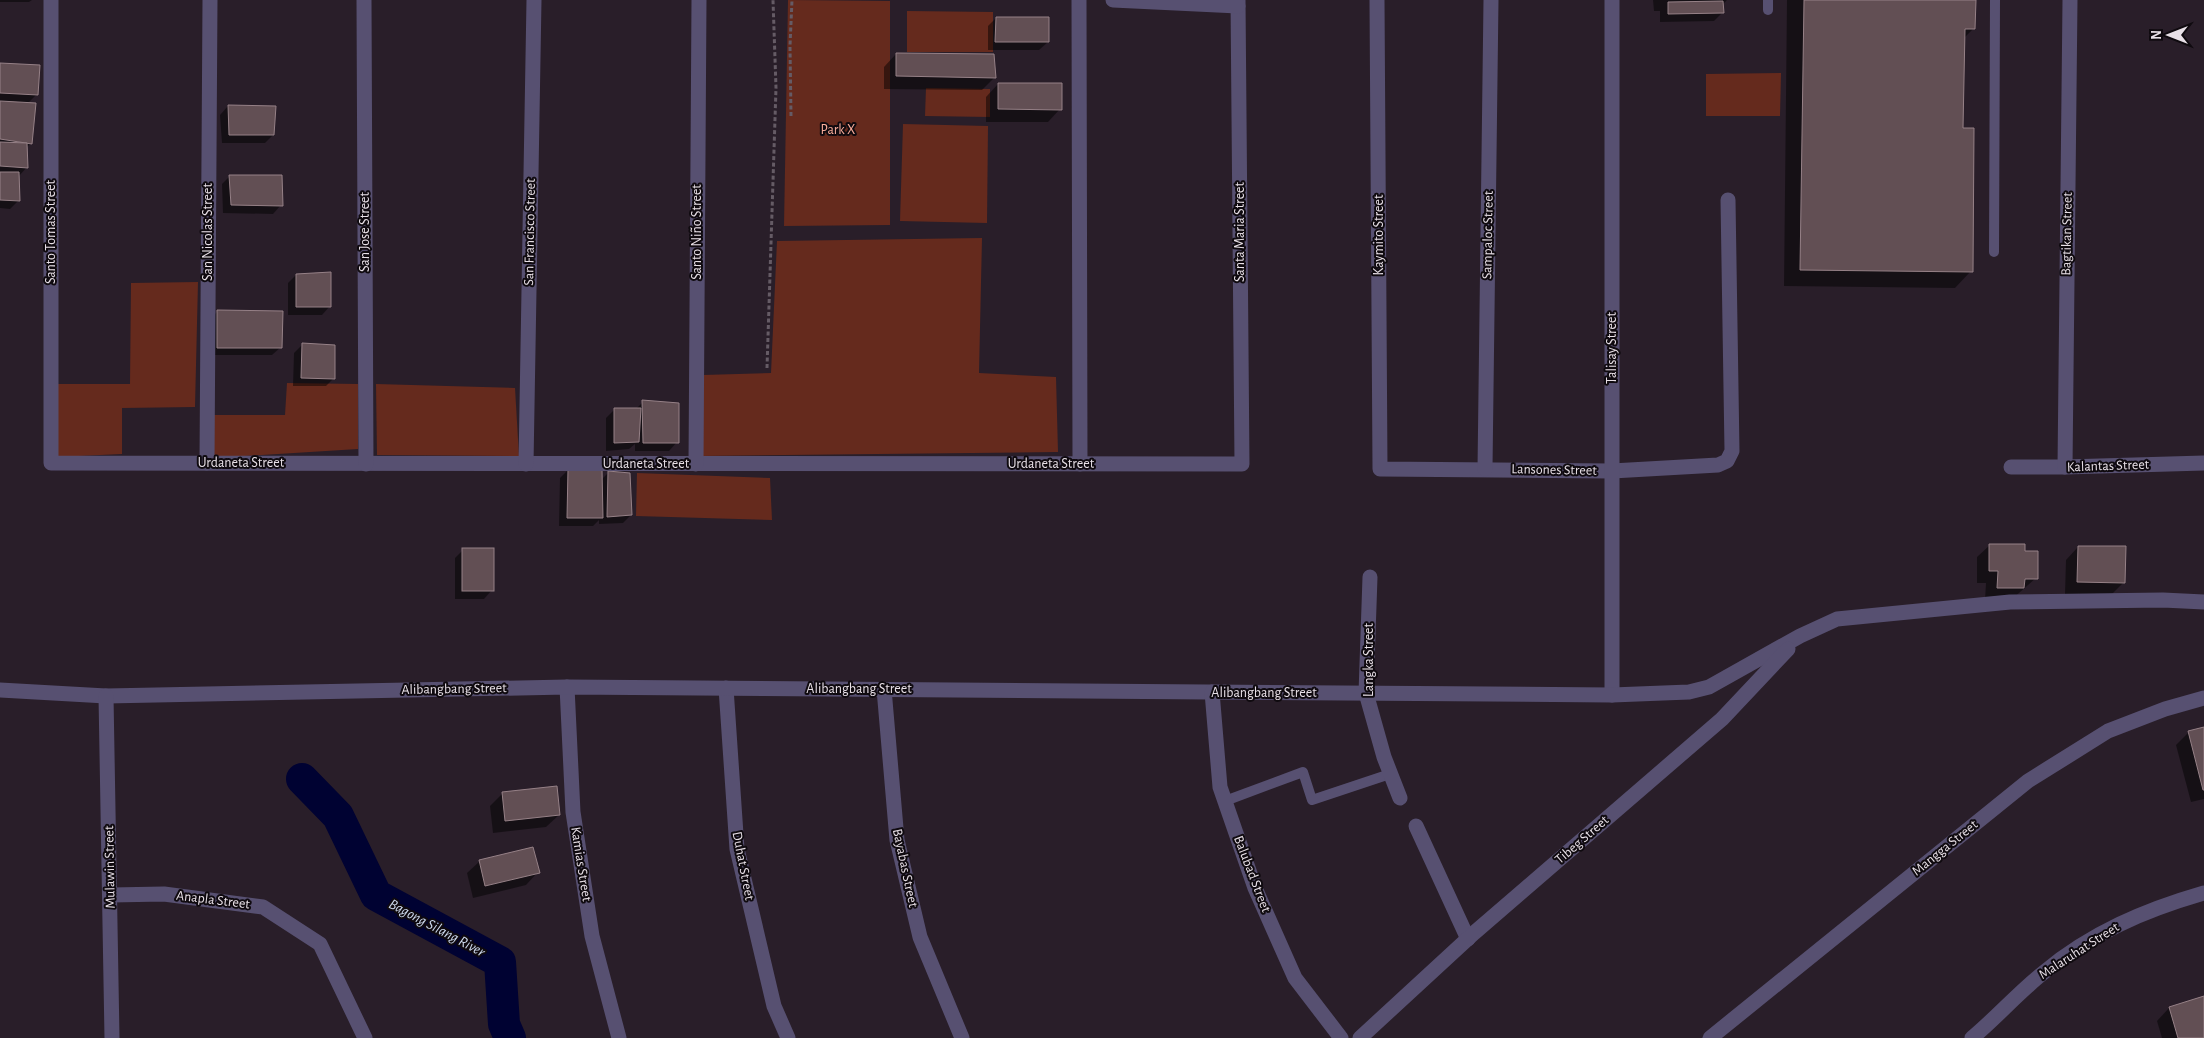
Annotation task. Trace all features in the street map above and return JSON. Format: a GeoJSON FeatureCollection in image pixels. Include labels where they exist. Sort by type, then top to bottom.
{"type":"FeatureCollection","features":[{"type":"Feature","properties":{"kind":"street","name":"Santo Tomas Street"},"geometry":{"type":"LineString","coordinates":[[51,0],[51,463]]}},
{"type":"Feature","properties":{"kind":"street","name":"San Nicolas Street"},"geometry":{"type":"LineString","coordinates":[[207,463],[210,0]]}},
{"type":"Feature","properties":{"kind":"street","name":"San Jose Street"},"geometry":{"type":"LineString","coordinates":[[364,0],[366,464]]}},
{"type":"Feature","properties":{"kind":"street","name":"San Francisco Street"},"geometry":{"type":"LineString","coordinates":[[526,464],[534,0]]}},
{"type":"Feature","properties":{"kind":"street","name":"Santo Niño Street"},"geometry":{"type":"LineString","coordinates":[[696,464],[699,0]]}},
{"type":"Feature","properties":{"kind":"street"},"geometry":{"type":"LineString","coordinates":[[1079,0],[1080,464]]}},
{"type":"Feature","properties":{"kind":"street"},"geometry":{"type":"LineString","coordinates":[[1113,0],[1238,3]]}},
{"type":"Feature","properties":{"kind":"street","name":"Kaymito Street"},"geometry":{"type":"LineString","coordinates":[[1377,0],[1380,469]]}},
{"type":"Feature","properties":{"kind":"street","name":"Sampaloc Street"},"geometry":{"type":"LineString","coordinates":[[1485,470],[1491,0]]}},
{"type":"Feature","properties":{"kind":"street","name":"Talisay Street"},"geometry":{"type":"LineString","coordinates":[[1612,0],[1612,696]]}},
{"type":"Feature","properties":{"kind":"street","name":"Bagtikan Street"},"geometry":{"type":"LineString","coordinates":[[2065,467],[2070,0]]}},
{"type":"Feature","properties":{"kind":"street","name":"Santa Maria Street"},"geometry":{"type":"LineString","coordinates":[[1238,3],[1242,464]]}},
{"type":"Feature","properties":{"kind":"street","name":"Lansones Street"},"geometry":{"type":"LineString","coordinates":[[1380,469],[1612,471],[1718,465],[1727,461],[1732,451],[1728,200]]}},
{"type":"Feature","properties":{"kind":"street","name":"Urdaneta Street"},"geometry":{"type":"LineString","coordinates":[[51,463],[1242,464]]}},
{"type":"Feature","properties":{"kind":"street","name":"Kalantas Street"},"geometry":{"type":"LineString","coordinates":[[2011,466],[2065,467],[2204,463]]}},
{"type":"Feature","properties":{"kind":"street","name":"Langka Street"},"geometry":{"type":"LineString","coordinates":[[1370,577],[1366,694],[1390,774],[1400,798]]}},
{"type":"Feature","properties":{"kind":"street","name":"Alibangbang Street"},"geometry":{"type":"LineString","coordinates":[[0,690],[106,696],[567,687],[1612,696],[1689,692],[1708,687],[1800,636],[1837,619],[2010,602],[2163,600],[2204,602]]}},
{"type":"Feature","properties":{"kind":"street","name":"Tibeg Street"},"geometry":{"type":"LineString","coordinates":[[1360,1038],[1468,939],[1722,719],[1800,636]]}},
{"type":"Feature","properties":{"kind":"street","name":"Kamias Street"},"geometry":{"type":"LineString","coordinates":[[567,687],[573,812],[592,936],[619,1038]]}},
{"type":"Feature","properties":{"kind":"street","name":"Duhat Street"},"geometry":{"type":"LineString","coordinates":[[726,688],[737,849],[774,1006],[788,1038]]}},
{"type":"Feature","properties":{"kind":"street","name":"Bayabas Street"},"geometry":{"type":"LineString","coordinates":[[884,689],[897,840],[920,937],[962,1038]]}},
{"type":"Feature","properties":{"kind":"street","name":"Balubad Street"},"geometry":{"type":"LineString","coordinates":[[1212,692],[1220,787],[1255,888],[1295,978],[1341,1038]]}},
{"type":"Feature","properties":{"kind":"street","name":"Mulawin Street"},"geometry":{"type":"LineString","coordinates":[[106,696],[112,1038]]}},
{"type":"Feature","properties":{"kind":"street","name":"Mangga Street"},"geometry":{"type":"LineString","coordinates":[[1710,1038],[2028,781],[2108,731],[2165,709],[2204,698]]}},
{"type":"Feature","properties":{"kind":"street"},"geometry":{"type":"LineString","coordinates":[[1416,826],[1468,939]]}},
{"type":"Feature","properties":{"kind":"street","name":"Malaruhat Street"},"geometry":{"type":"LineString","coordinates":[[1972,1038],[2044,972],[2110,927],[2171,902],[2204,892]]}},
{"type":"Feature","properties":{"kind":"street","name":"Anapla Street"},"geometry":{"type":"LineString","coordinates":[[110,895],[164,894],[263,907],[320,944],[365,1038]]}},
{"type":"Feature","properties":{"kind":"lane"},"geometry":{"type":"LineString","coordinates":[[1994,252],[1995,0]]}},
{"type":"Feature","properties":{"kind":"lane"},"geometry":{"type":"LineString","coordinates":[[1225,800],[1304,772],[1312,800],[1390,774]]}},
{"type":"Feature","properties":{"kind":"path"},"geometry":{"type":"LineString","coordinates":[[767,368],[775,97],[773,0]]}},
{"type":"Feature","properties":{"kind":"path"},"geometry":{"type":"LineString","coordinates":[[791,116],[792,0]]}},
{"type":"Feature","properties":{"kind":"green space","name":"Park X"},"geometry":{"type":"Polygon","coordinates":[[[788,0],[890,1],[890,225],[784,226],[788,0]]]}},
{"type":"Feature","properties":{"kind":"green space"},"geometry":{"type":"Polygon","coordinates":[[[907,11],[993,12],[993,52],[907,52],[907,11]]]}},
{"type":"Feature","properties":{"kind":"green space"},"geometry":{"type":"Polygon","coordinates":[[[1781,73],[1780,116],[1706,116],[1706,74],[1781,73]]]}},
{"type":"Feature","properties":{"kind":"green space"},"geometry":{"type":"Polygon","coordinates":[[[926,88],[990,89],[990,117],[925,116],[926,88]]]}},
{"type":"Feature","properties":{"kind":"green space"},"geometry":{"type":"Polygon","coordinates":[[[903,124],[988,126],[987,223],[900,221],[903,124]]]}},
{"type":"Feature","properties":{"kind":"green space"},"geometry":{"type":"Polygon","coordinates":[[[982,238],[979,373],[1056,377],[1058,452],[701,456],[703,375],[771,373],[777,241],[982,238]]]}},
{"type":"Feature","properties":{"kind":"green space"},"geometry":{"type":"Polygon","coordinates":[[[198,282],[195,407],[122,408],[122,454],[57,457],[58,384],[130,384],[131,283],[198,282]]]}},
{"type":"Feature","properties":{"kind":"green space"},"geometry":{"type":"Polygon","coordinates":[[[287,383],[358,384],[358,449],[213,458],[214,415],[285,415],[287,383]]]}},
{"type":"Feature","properties":{"kind":"green space"},"geometry":{"type":"Polygon","coordinates":[[[376,384],[515,388],[519,456],[377,455],[376,384]]]}},
{"type":"Feature","properties":{"kind":"green space"},"geometry":{"type":"Polygon","coordinates":[[[637,473],[770,478],[772,520],[636,516],[637,473]]]}},
{"type":"Feature","properties":{"kind":"building"},"geometry":{"type":"Polygon","coordinates":[[[1804,0],[1976,0],[1975,29],[1965,29],[1963,128],[1974,128],[1973,272],[1800,270],[1804,0]]]}},
{"type":"Feature","properties":{"kind":"building"},"geometry":{"type":"Polygon","coordinates":[[[1723,1],[1724,13],[1668,14],[1668,2],[1723,1]]]}},
{"type":"Feature","properties":{"kind":"building"},"geometry":{"type":"Polygon","coordinates":[[[996,17],[1049,17],[1049,42],[995,42],[996,17]]]}},
{"type":"Feature","properties":{"kind":"building"},"geometry":{"type":"Polygon","coordinates":[[[896,53],[994,54],[996,78],[896,76],[896,53]]]}},
{"type":"Feature","properties":{"kind":"building"},"geometry":{"type":"Polygon","coordinates":[[[0,63],[40,65],[38,95],[0,93],[0,63]]]}},
{"type":"Feature","properties":{"kind":"building"},"geometry":{"type":"Polygon","coordinates":[[[998,83],[1062,83],[1062,110],[998,109],[998,83]]]}},
{"type":"Feature","properties":{"kind":"building"},"geometry":{"type":"Polygon","coordinates":[[[0,101],[36,103],[32,144],[0,139],[0,101]]]}},
{"type":"Feature","properties":{"kind":"building"},"geometry":{"type":"Polygon","coordinates":[[[228,105],[276,106],[274,135],[229,135],[228,105]]]}},
{"type":"Feature","properties":{"kind":"building"},"geometry":{"type":"Polygon","coordinates":[[[0,142],[27,143],[28,168],[0,166],[0,142]]]}},
{"type":"Feature","properties":{"kind":"building"},"geometry":{"type":"Polygon","coordinates":[[[0,172],[19,172],[20,201],[0,200],[0,172]]]}},
{"type":"Feature","properties":{"kind":"building"},"geometry":{"type":"Polygon","coordinates":[[[229,175],[282,175],[283,206],[231,205],[229,175]]]}},
{"type":"Feature","properties":{"kind":"building"},"geometry":{"type":"Polygon","coordinates":[[[331,272],[331,307],[296,307],[296,274],[331,272]]]}},
{"type":"Feature","properties":{"kind":"building"},"geometry":{"type":"Polygon","coordinates":[[[217,310],[283,311],[282,348],[217,348],[217,310]]]}},
{"type":"Feature","properties":{"kind":"building"},"geometry":{"type":"Polygon","coordinates":[[[302,343],[335,345],[335,379],[301,378],[302,343]]]}},
{"type":"Feature","properties":{"kind":"building"},"geometry":{"type":"Polygon","coordinates":[[[642,400],[679,403],[679,443],[643,443],[642,400]]]}},
{"type":"Feature","properties":{"kind":"building"},"geometry":{"type":"Polygon","coordinates":[[[614,408],[641,408],[639,442],[614,443],[614,408]]]}},
{"type":"Feature","properties":{"kind":"building"},"geometry":{"type":"Polygon","coordinates":[[[568,469],[602,469],[603,518],[567,518],[568,469]]]}},
{"type":"Feature","properties":{"kind":"building"},"geometry":{"type":"Polygon","coordinates":[[[608,471],[630,473],[632,515],[607,517],[608,471]]]}},
{"type":"Feature","properties":{"kind":"building"},"geometry":{"type":"Polygon","coordinates":[[[1989,544],[2025,544],[2025,551],[2038,551],[2038,579],[2025,579],[2024,588],[1997,588],[1998,571],[1989,571],[1989,544]]]}},
{"type":"Feature","properties":{"kind":"building"},"geometry":{"type":"Polygon","coordinates":[[[2078,546],[2126,546],[2125,583],[2077,582],[2078,546]]]}},
{"type":"Feature","properties":{"kind":"building"},"geometry":{"type":"Polygon","coordinates":[[[462,548],[494,548],[494,591],[462,591],[462,548]]]}},
{"type":"Feature","properties":{"kind":"building"},"geometry":{"type":"Polygon","coordinates":[[[2204,727],[2204,790],[2203,790],[2188,731],[2204,727]]]}},
{"type":"Feature","properties":{"kind":"building"},"geometry":{"type":"Polygon","coordinates":[[[557,786],[560,815],[505,821],[502,792],[557,786]]]}},
{"type":"Feature","properties":{"kind":"building"},"geometry":{"type":"Polygon","coordinates":[[[533,847],[540,873],[485,886],[479,860],[533,847]]]}},
{"type":"Feature","properties":{"kind":"building"},"geometry":{"type":"Polygon","coordinates":[[[2204,996],[2204,1038],[2178,1038],[2169,1007],[2204,996]]]}},
{"type":"Feature","properties":{"kind":"waterway","name":"Bagong Silang River"},"geometry":{"type":"LineString","coordinates":[[302,779],[338,816],[376,895],[500,962],[504,1024],[510,1038]]}}]}
